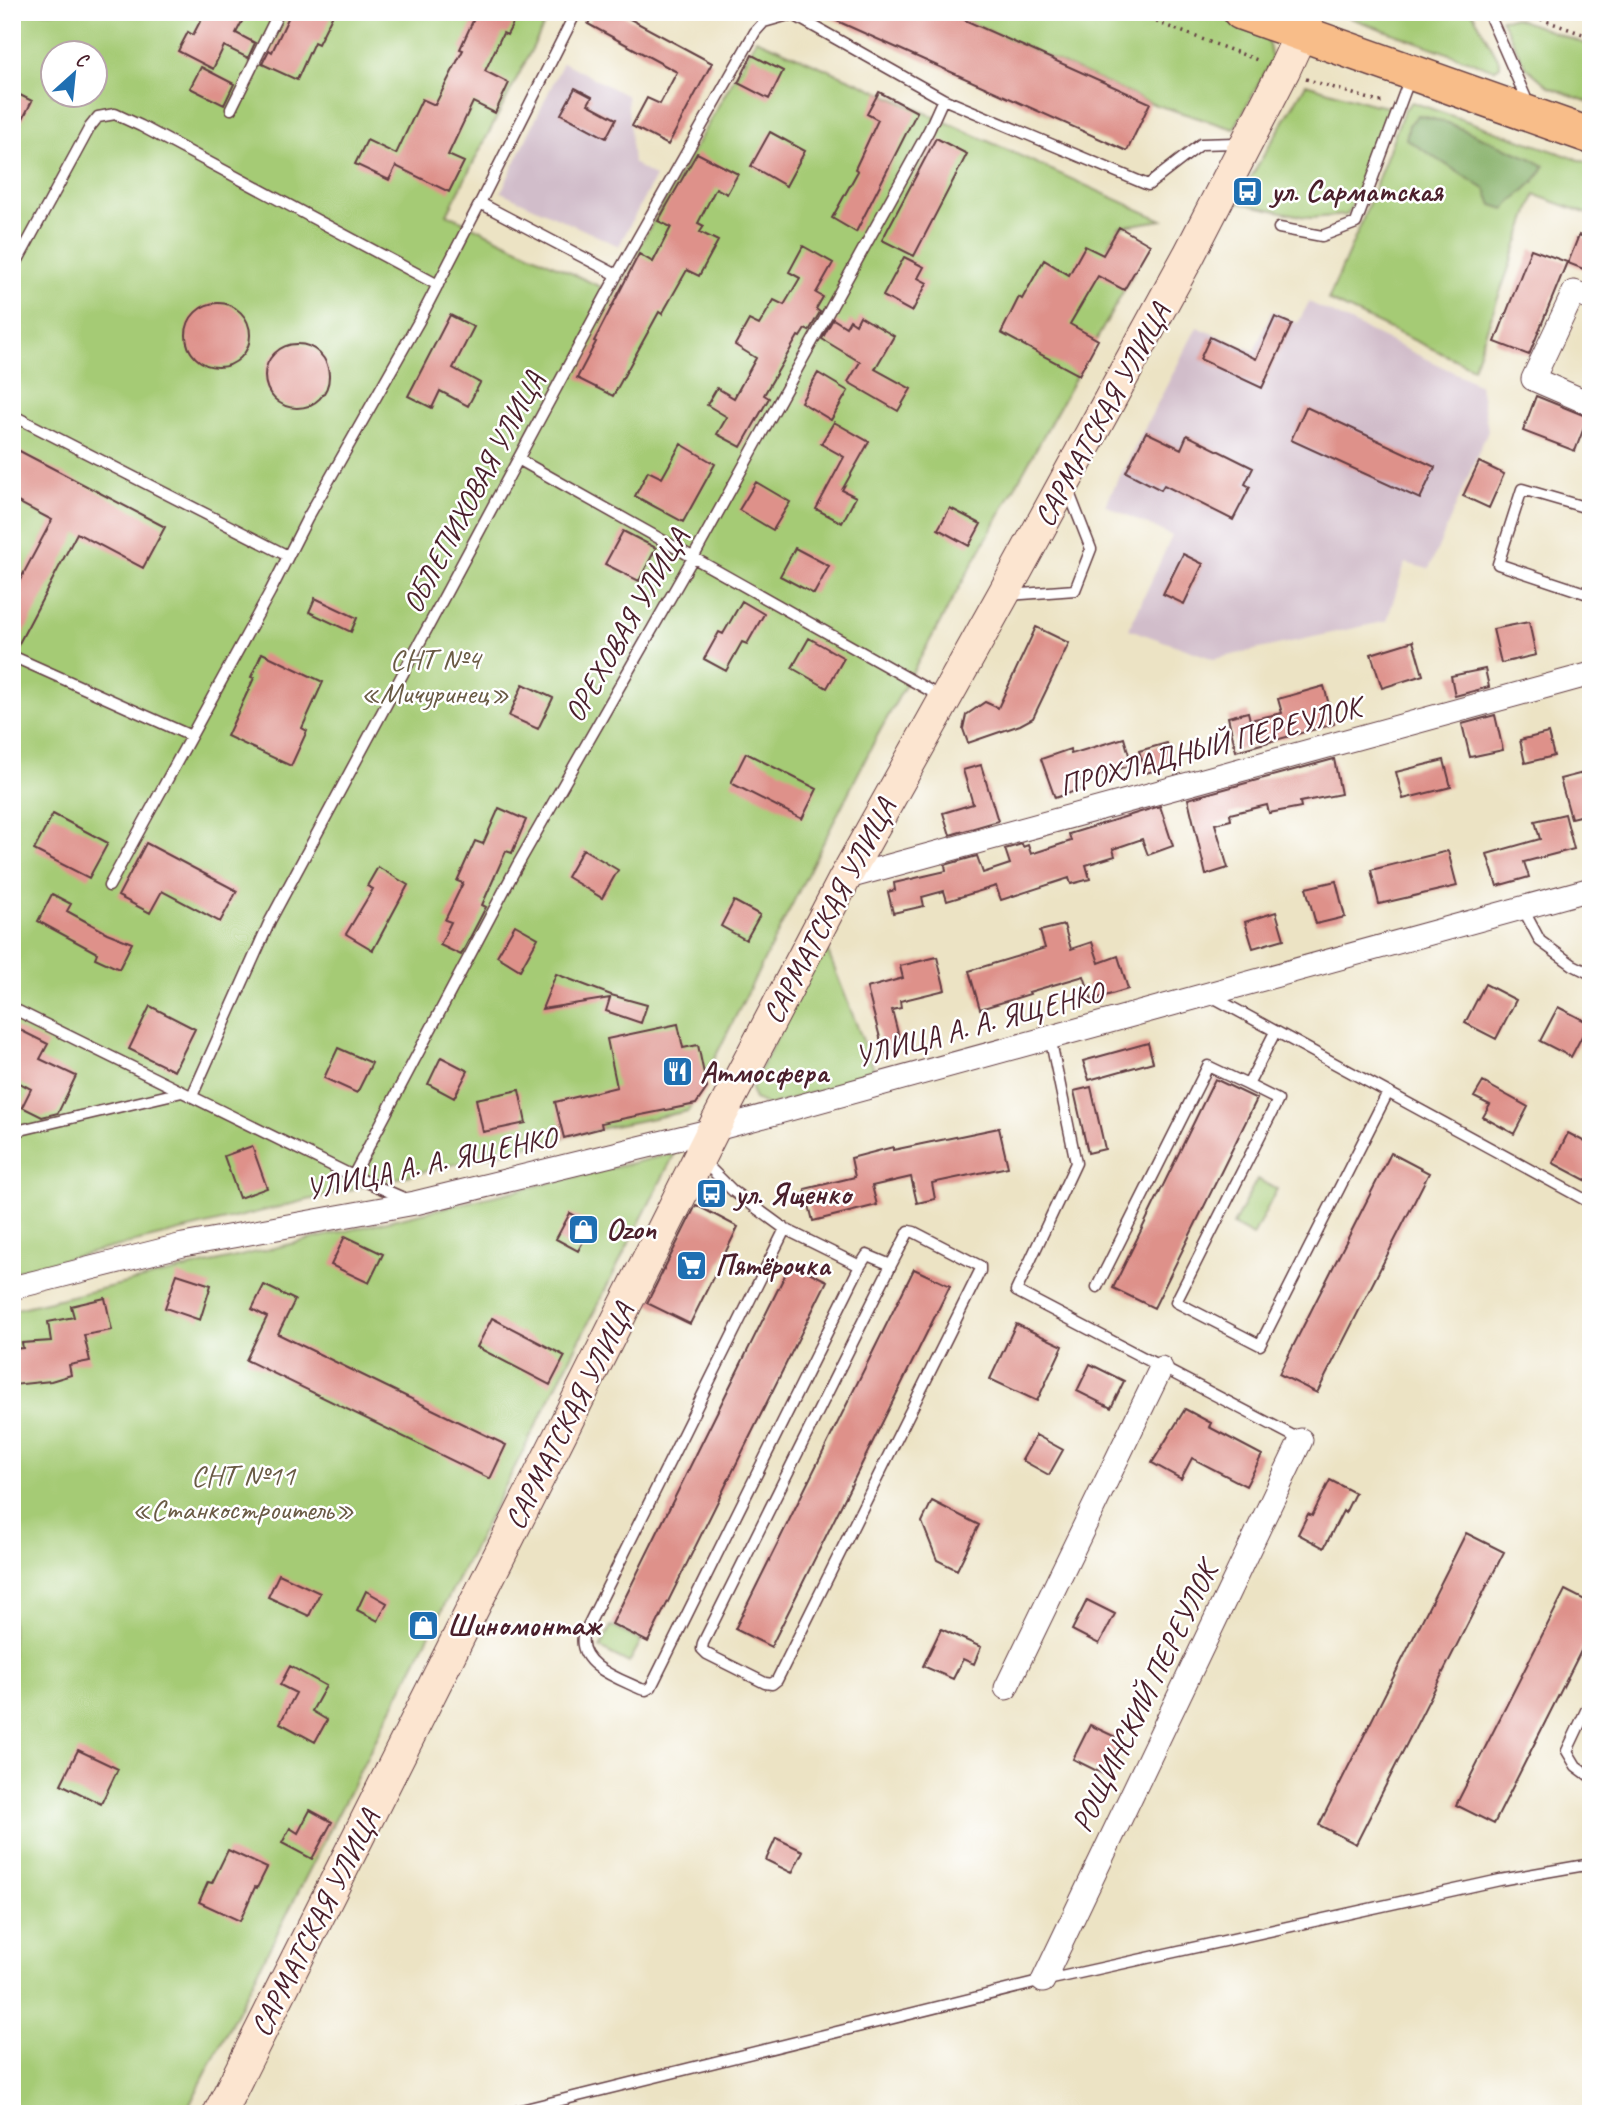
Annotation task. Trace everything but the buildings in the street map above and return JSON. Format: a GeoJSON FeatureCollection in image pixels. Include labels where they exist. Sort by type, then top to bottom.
{"type":"FeatureCollection","features":[{"type":"Feature","properties":{"kind":"main road"},"geometry":{"type":"LineString","coordinates":[[1241,12],[1297,19],[1591,118]]}},
{"type":"Feature","properties":{"kind":"main road","name":"САРМАТСКАЯ УЛИЦА"},"geometry":{"type":"LineString","coordinates":[[219,2114],[706,1143],[845,878],[1189,255],[1284,70],[1297,19]]}},
{"type":"Feature","properties":{"kind":"main road"},"geometry":{"type":"LineString","coordinates":[[1297,19],[1408,86],[1591,135]]}},
{"type":"Feature","properties":{"kind":"street"},"geometry":{"type":"LineString","coordinates":[[1591,299],[1574,292],[1533,379],[1591,404]]}},
{"type":"Feature","properties":{"kind":"street","name":"ПРОХЛАДНЫЙ ПЕРЕУЛОК"},"geometry":{"type":"LineString","coordinates":[[845,878],[1591,674]]}},
{"type":"Feature","properties":{"kind":"street","name":"УЛИЦА А. А. ЯЩЕНКО"},"geometry":{"type":"LineString","coordinates":[[12,1288],[183,1245],[415,1203],[706,1143],[1051,1037],[1591,889]]}},
{"type":"Feature","properties":{"kind":"street"},"geometry":{"type":"LineString","coordinates":[[1006,1688],[1161,1368]]}},
{"type":"Feature","properties":{"kind":"street","name":"РОЩИНСКИЙ ПЕРЕУЛОК"},"geometry":{"type":"LineString","coordinates":[[1043,1981],[1301,1440]]}},
{"type":"Feature","properties":{"kind":"lane"},"geometry":{"type":"LineString","coordinates":[[232,109],[279,12]]}},
{"type":"Feature","properties":{"kind":"lane"},"geometry":{"type":"LineString","coordinates":[[109,886],[438,285],[576,12]]}},
{"type":"Feature","properties":{"kind":"lane"},"geometry":{"type":"LineString","coordinates":[[1488,12],[1525,96]]}},
{"type":"Feature","properties":{"kind":"lane"},"geometry":{"type":"LineString","coordinates":[[792,13],[943,99],[1149,185],[1201,144],[1235,143]]}},
{"type":"Feature","properties":{"kind":"lane","name":"ОБЛЕПИХОВАЯ УЛИЦА"},"geometry":{"type":"LineString","coordinates":[[187,1094],[270,921],[617,275],[755,32],[764,22],[792,13]]}},
{"type":"Feature","properties":{"kind":"lane"},"geometry":{"type":"LineString","coordinates":[[1279,228],[1322,236],[1356,223],[1408,86]]}},
{"type":"Feature","properties":{"kind":"lane","name":"ОРЕХОВАЯ УЛИЦА"},"geometry":{"type":"LineString","coordinates":[[353,1176],[517,866],[694,556],[929,130],[943,99]]}},
{"type":"Feature","properties":{"kind":"lane"},"geometry":{"type":"LineString","coordinates":[[12,271],[90,127],[98,117],[115,114],[438,285]]}},
{"type":"Feature","properties":{"kind":"lane"},"geometry":{"type":"LineString","coordinates":[[480,203],[617,275]]}},
{"type":"Feature","properties":{"kind":"lane"},"geometry":{"type":"LineString","coordinates":[[12,415],[288,556]]}},
{"type":"Feature","properties":{"kind":"lane"},"geometry":{"type":"LineString","coordinates":[[519,459],[944,699]]}},
{"type":"Feature","properties":{"kind":"lane"},"geometry":{"type":"LineString","coordinates":[[1003,595],[1075,590],[1091,549],[1065,483]]}},
{"type":"Feature","properties":{"kind":"lane"},"geometry":{"type":"LineString","coordinates":[[1591,509],[1522,489],[1498,564],[1591,595]]}},
{"type":"Feature","properties":{"kind":"lane"},"geometry":{"type":"LineString","coordinates":[[12,656],[191,736]]}},
{"type":"Feature","properties":{"kind":"lane"},"geometry":{"type":"LineString","coordinates":[[1522,907],[1540,942],[1591,974]]}},
{"type":"Feature","properties":{"kind":"lane"},"geometry":{"type":"LineString","coordinates":[[1207,994],[1591,1203]]}},
{"type":"Feature","properties":{"kind":"lane"},"geometry":{"type":"LineString","coordinates":[[12,1008],[353,1176],[415,1203]]}},
{"type":"Feature","properties":{"kind":"lane"},"geometry":{"type":"LineString","coordinates":[[1248,1084],[1275,1032]]}},
{"type":"Feature","properties":{"kind":"lane"},"geometry":{"type":"LineString","coordinates":[[1051,1037],[1076,1163],[1016,1291],[1301,1440]]}},
{"type":"Feature","properties":{"kind":"lane"},"geometry":{"type":"LineString","coordinates":[[1097,1287],[1208,1066],[1278,1100],[1176,1302],[1261,1345],[1387,1094]]}},
{"type":"Feature","properties":{"kind":"lane"},"geometry":{"type":"LineString","coordinates":[[12,1132],[187,1094]]}},
{"type":"Feature","properties":{"kind":"lane"},"geometry":{"type":"LineString","coordinates":[[706,1143],[733,1191],[785,1229],[860,1266]]}},
{"type":"Feature","properties":{"kind":"lane"},"geometry":{"type":"LineString","coordinates":[[785,1229],[583,1636],[584,1650],[601,1670],[641,1689],[650,1687],[860,1266],[867,1255],[891,1265]]}},
{"type":"Feature","properties":{"kind":"lane"},"geometry":{"type":"LineString","coordinates":[[909,1231],[976,1262],[980,1271],[776,1680],[772,1684],[765,1683],[707,1654],[702,1649],[703,1643],[891,1265],[909,1231]]}},
{"type":"Feature","properties":{"kind":"lane"},"geometry":{"type":"LineString","coordinates":[[1591,1700],[1567,1751],[1576,1766],[1591,1777]]}},
{"type":"Feature","properties":{"kind":"lane"},"geometry":{"type":"LineString","coordinates":[[505,2114],[1043,1981],[1500,1880],[1591,1864]]}},
{"type":"Feature","properties":{"kind":"path"},"geometry":{"type":"LineString","coordinates":[[1130,12],[1284,70],[1379,102],[1408,86]]}},
{"type":"Feature","properties":{"kind":"path"},"geometry":{"type":"LineString","coordinates":[[1506,12],[1515,12]]}},
{"type":"Feature","properties":{"kind":"path"},"geometry":{"type":"LineString","coordinates":[[1521,12],[1591,37]]}},
{"type":"Feature","properties":{"kind":"shaded area"},"geometry":{"type":"Polygon","coordinates":[[[563,62],[627,96],[633,163],[655,177],[619,246],[501,192],[563,62]]]}},
{"type":"Feature","properties":{"kind":"shaded area"},"geometry":{"type":"Polygon","coordinates":[[[1309,302],[1480,385],[1488,430],[1429,569],[1405,563],[1387,621],[1214,659],[1129,629],[1172,536],[1105,505],[1197,327],[1254,351],[1272,311],[1298,323],[1309,302]]]}},
{"type":"Feature","properties":{"kind":"green space","name":"СНТ №4 «Мичуринец»"},"geometry":{"type":"Polygon","coordinates":[[[12,12],[551,12],[447,214],[613,293],[756,39],[1162,220],[1119,227],[1108,246],[1134,272],[876,738],[688,1111],[599,1129],[12,1272],[12,12]]]}},
{"type":"Feature","properties":{"kind":"green space"},"geometry":{"type":"Polygon","coordinates":[[[947,12],[1211,12],[1266,31],[1272,59],[1234,129],[1150,103],[947,12]]]}},
{"type":"Feature","properties":{"kind":"green space"},"geometry":{"type":"Polygon","coordinates":[[[1334,12],[1472,12],[1500,66],[1494,70],[1334,12]]]}},
{"type":"Feature","properties":{"kind":"green space"},"geometry":{"type":"Polygon","coordinates":[[[1515,18],[1591,46],[1591,103],[1549,87],[1526,67],[1501,19],[1515,18]]]}},
{"type":"Feature","properties":{"kind":"green space"},"geometry":{"type":"Polygon","coordinates":[[[1306,84],[1394,108],[1364,182],[1347,215],[1310,218],[1236,202],[1306,84]]]}},
{"type":"Feature","properties":{"kind":"green space"},"geometry":{"type":"Polygon","coordinates":[[[1412,102],[1591,164],[1591,215],[1535,195],[1473,368],[1328,300],[1361,224],[1404,110],[1412,102]]]}},
{"type":"Feature","properties":{"kind":"green space"},"geometry":{"type":"Polygon","coordinates":[[[1418,115],[1448,123],[1544,166],[1532,183],[1505,209],[1492,205],[1486,190],[1406,139],[1409,125],[1418,115]]]}},
{"type":"Feature","properties":{"kind":"green space"},"geometry":{"type":"Polygon","coordinates":[[[824,942],[876,1074],[769,1106],[755,1099],[751,1089],[824,942]]]}},
{"type":"Feature","properties":{"kind":"green space","name":"СНТ №11 «Станкостроитель»"},"geometry":{"type":"Polygon","coordinates":[[[675,1153],[185,2114],[12,2114],[12,1310],[675,1153]]]}},
{"type":"Feature","properties":{"kind":"green space"},"geometry":{"type":"Polygon","coordinates":[[[1257,1179],[1277,1189],[1253,1236],[1233,1225],[1257,1179]]]}},
{"type":"Feature","properties":{"kind":"green space"},"geometry":{"type":"Polygon","coordinates":[[[611,1626],[641,1641],[629,1663],[600,1648],[611,1626]]]}},
{"type":"Feature","properties":{"kind":"place","name":"ул. Сарматская"},"geometry":{"type":"Point","coordinates":[1248,191]}},
{"type":"Feature","properties":{"kind":"place","name":"Атмосфера"},"geometry":{"type":"Point","coordinates":[677,1072]}},
{"type":"Feature","properties":{"kind":"place","name":"ул. Ященко"},"geometry":{"type":"Point","coordinates":[712,1194]}},
{"type":"Feature","properties":{"kind":"place","name":"Ozon"},"geometry":{"type":"Point","coordinates":[583,1229]}},
{"type":"Feature","properties":{"kind":"place","name":"Пятёрочка"},"geometry":{"type":"Point","coordinates":[692,1265]}},
{"type":"Feature","properties":{"kind":"place","name":"Шиномонтаж"},"geometry":{"type":"Point","coordinates":[424,1625]}}]}
